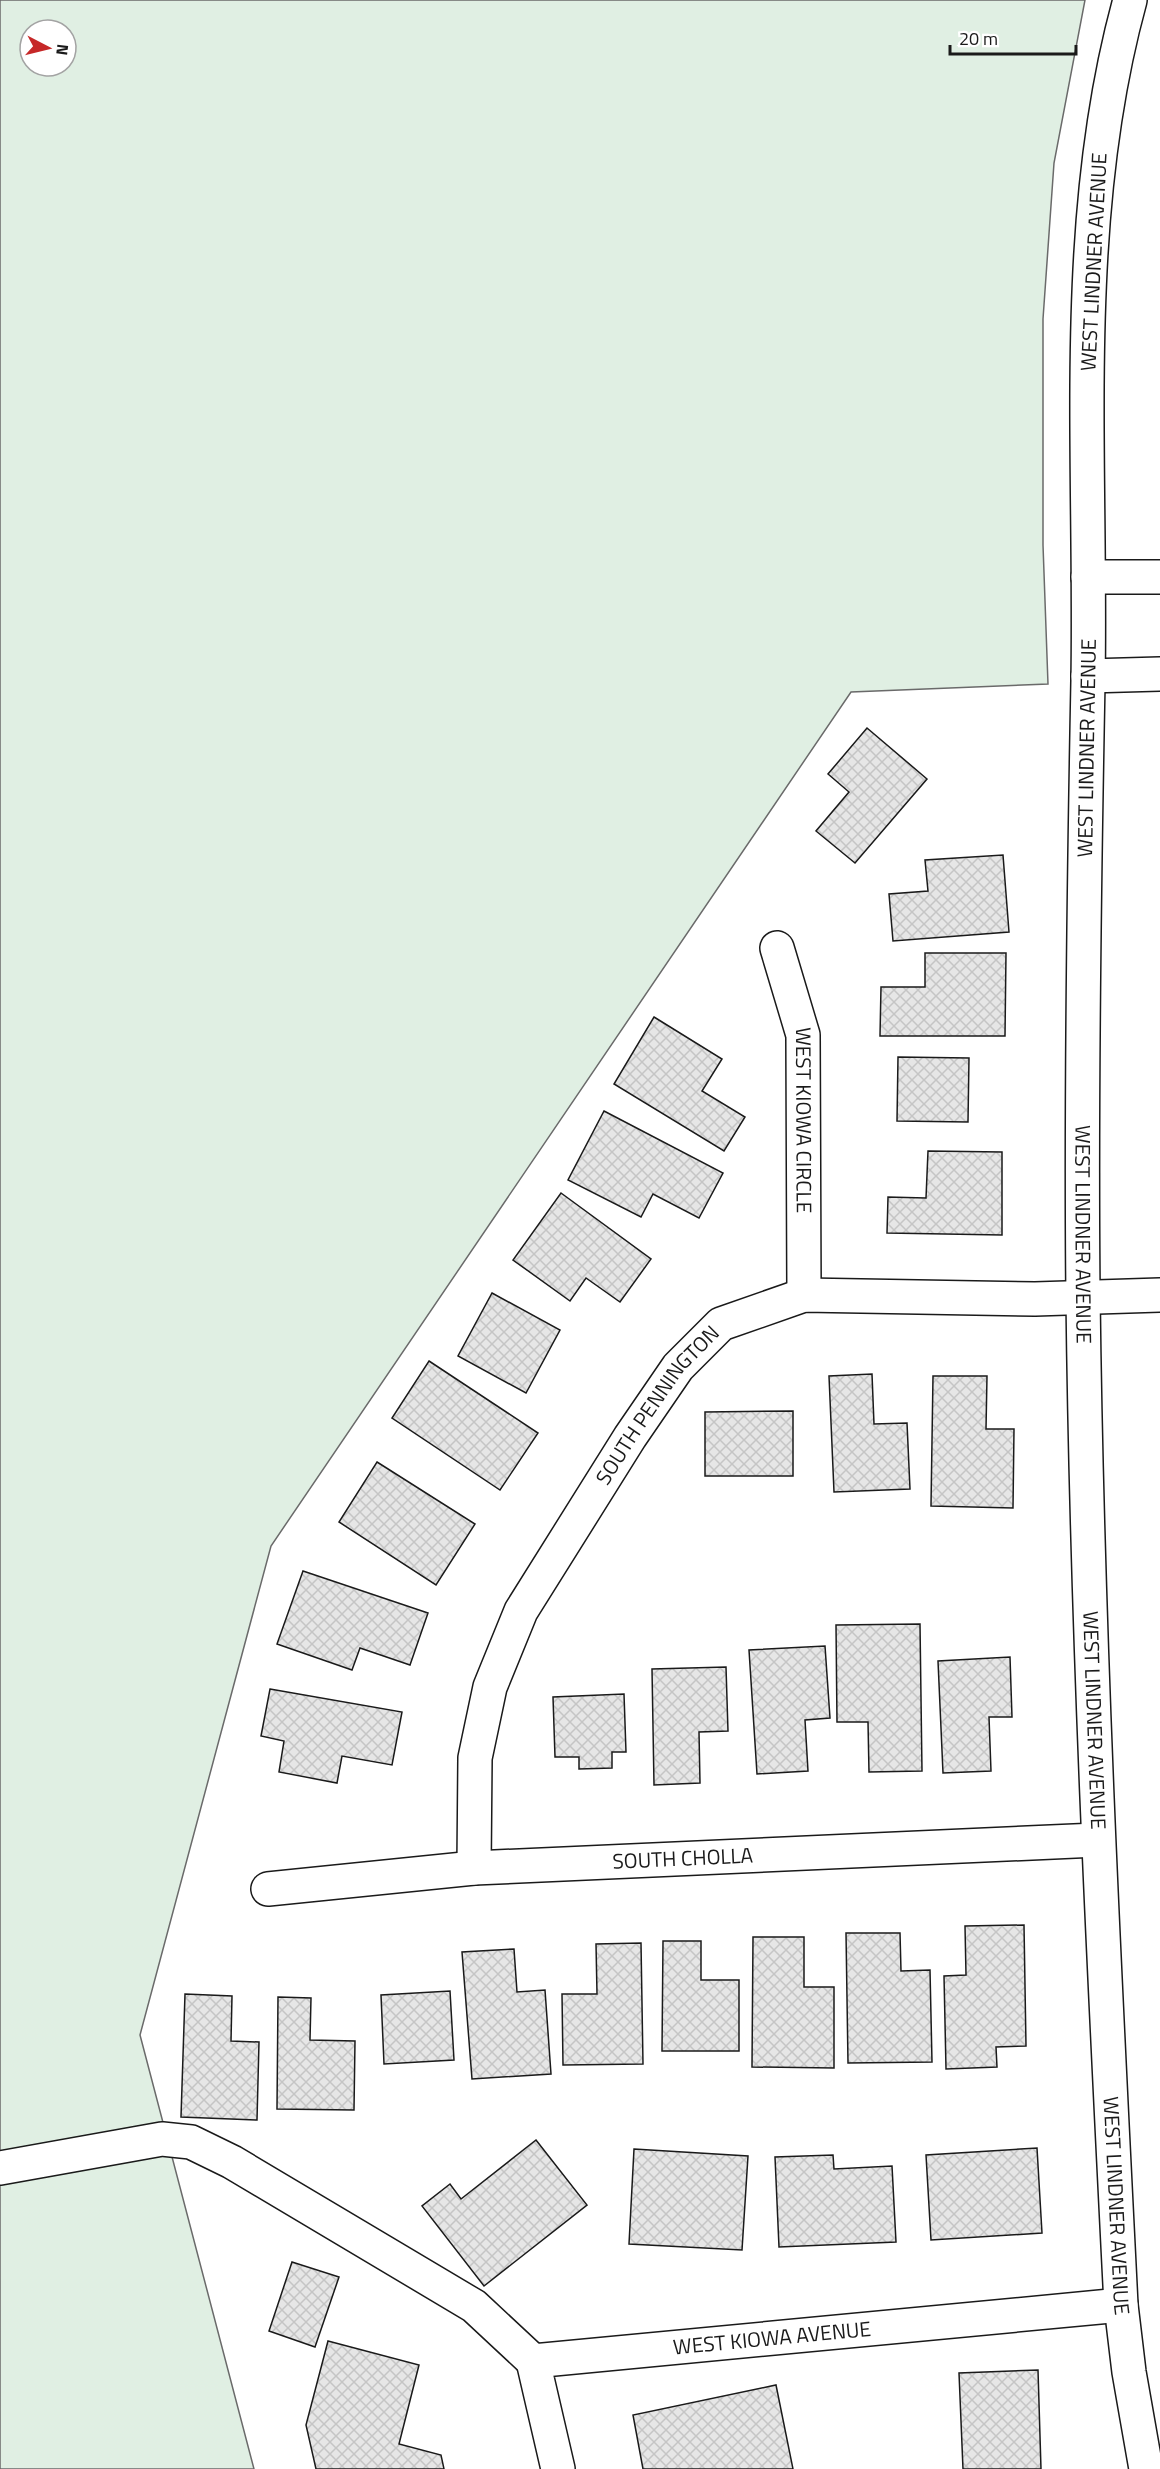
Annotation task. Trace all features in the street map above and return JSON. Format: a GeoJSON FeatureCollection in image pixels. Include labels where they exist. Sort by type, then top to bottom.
{"type":"FeatureCollection","features":[{"type":"Feature","properties":{"kind":"street","name":"WEST LINDNER AVENUE"},"geometry":{"type":"LineString","coordinates":[[1130,0],[1116,52],[1106,106],[1093,222],[1087,322],[1088,676],[1083,1296],[1097,1840],[1121,2305],[1146,2469]]}},
{"type":"Feature","properties":{"kind":"street"},"geometry":{"type":"LineString","coordinates":[[1088,577],[1160,577]]}},
{"type":"Feature","properties":{"kind":"street"},"geometry":{"type":"LineString","coordinates":[[1088,676],[1160,674]]}},
{"type":"Feature","properties":{"kind":"street","name":"WEST KIOWA CIRCLE"},"geometry":{"type":"LineString","coordinates":[[777,948],[803,1035],[804,1295]]}},
{"type":"Feature","properties":{"kind":"street","name":"SOUTH PENNINGTON"},"geometry":{"type":"LineString","coordinates":[[474,1868],[475,1758],[490,1687],[522,1611],[630,1437],[678,1367],[722,1324],[804,1295],[1035,1299],[1160,1295]]}},
{"type":"Feature","properties":{"kind":"street","name":"SOUTH CHOLLA"},"geometry":{"type":"LineString","coordinates":[[268,1889],[474,1868],[1097,1840]]}},
{"type":"Feature","properties":{"kind":"street"},"geometry":{"type":"LineString","coordinates":[[0,2168],[162,2139],[191,2142],[232,2162],[474,2306],[532,2361],[558,2469]]}},
{"type":"Feature","properties":{"kind":"street","name":"WEST KIOWA AVENUE"},"geometry":{"type":"LineString","coordinates":[[532,2361],[1121,2305]]}},
{"type":"Feature","properties":{"kind":"green space"},"geometry":{"type":"Polygon","coordinates":[[[0,0],[1085,0],[1054,163],[1043,319],[1043,545],[1048,684],[851,692],[271,1546],[140,2035],[254,2469],[0,2469],[0,0]]]}},
{"type":"Feature","properties":{"kind":"building"},"geometry":{"type":"Polygon","coordinates":[[[867,728],[927,779],[855,863],[816,831],[849,792],[828,774],[867,728]]]}},
{"type":"Feature","properties":{"kind":"building"},"geometry":{"type":"Polygon","coordinates":[[[1003,855],[1009,932],[893,941],[889,894],[928,891],[925,860],[1003,855]]]}},
{"type":"Feature","properties":{"kind":"building"},"geometry":{"type":"Polygon","coordinates":[[[925,953],[1006,953],[1005,1036],[880,1036],[881,987],[925,987],[925,953]]]}},
{"type":"Feature","properties":{"kind":"building"},"geometry":{"type":"Polygon","coordinates":[[[654,1017],[722,1059],[702,1091],[745,1117],[724,1151],[614,1084],[654,1017]]]}},
{"type":"Feature","properties":{"kind":"building"},"geometry":{"type":"Polygon","coordinates":[[[898,1057],[969,1058],[968,1122],[897,1121],[898,1057]]]}},
{"type":"Feature","properties":{"kind":"building"},"geometry":{"type":"Polygon","coordinates":[[[604,1111],[723,1173],[699,1218],[653,1194],[641,1217],[568,1180],[604,1111]]]}},
{"type":"Feature","properties":{"kind":"building"},"geometry":{"type":"Polygon","coordinates":[[[928,1151],[1002,1152],[1002,1235],[887,1233],[888,1197],[926,1198],[928,1151]]]}},
{"type":"Feature","properties":{"kind":"building"},"geometry":{"type":"Polygon","coordinates":[[[561,1193],[651,1259],[620,1302],[586,1278],[570,1301],[513,1260],[561,1193]]]}},
{"type":"Feature","properties":{"kind":"building"},"geometry":{"type":"Polygon","coordinates":[[[492,1293],[560,1330],[526,1393],[458,1356],[492,1293]]]}},
{"type":"Feature","properties":{"kind":"building"},"geometry":{"type":"Polygon","coordinates":[[[429,1361],[538,1433],[500,1490],[392,1418],[429,1361]]]}},
{"type":"Feature","properties":{"kind":"building"},"geometry":{"type":"Polygon","coordinates":[[[872,1374],[874,1424],[907,1423],[910,1489],[834,1492],[829,1376],[872,1374]]]}},
{"type":"Feature","properties":{"kind":"building"},"geometry":{"type":"Polygon","coordinates":[[[933,1376],[987,1376],[986,1429],[1014,1429],[1013,1508],[931,1506],[933,1376]]]}},
{"type":"Feature","properties":{"kind":"building"},"geometry":{"type":"Polygon","coordinates":[[[793,1411],[793,1476],[705,1476],[705,1412],[793,1411]]]}},
{"type":"Feature","properties":{"kind":"building"},"geometry":{"type":"Polygon","coordinates":[[[377,1462],[475,1524],[436,1585],[339,1522],[377,1462]]]}},
{"type":"Feature","properties":{"kind":"building"},"geometry":{"type":"Polygon","coordinates":[[[303,1571],[428,1613],[410,1665],[360,1648],[352,1670],[277,1644],[303,1571]]]}},
{"type":"Feature","properties":{"kind":"building"},"geometry":{"type":"Polygon","coordinates":[[[920,1624],[922,1771],[869,1772],[868,1722],[837,1722],[836,1625],[920,1624]]]}},
{"type":"Feature","properties":{"kind":"building"},"geometry":{"type":"Polygon","coordinates":[[[825,1646],[830,1718],[805,1720],[808,1771],[757,1774],[749,1650],[825,1646]]]}},
{"type":"Feature","properties":{"kind":"building"},"geometry":{"type":"Polygon","coordinates":[[[1010,1657],[1012,1717],[989,1717],[991,1771],[943,1773],[938,1661],[1010,1657]]]}},
{"type":"Feature","properties":{"kind":"building"},"geometry":{"type":"Polygon","coordinates":[[[726,1667],[728,1731],[699,1732],[700,1783],[654,1785],[652,1669],[726,1667]]]}},
{"type":"Feature","properties":{"kind":"building"},"geometry":{"type":"Polygon","coordinates":[[[270,1689],[402,1712],[392,1765],[342,1756],[337,1783],[279,1772],[284,1741],[261,1736],[270,1689]]]}},
{"type":"Feature","properties":{"kind":"building"},"geometry":{"type":"Polygon","coordinates":[[[624,1694],[626,1752],[612,1752],[612,1768],[579,1769],[579,1757],[555,1757],[553,1697],[624,1694]]]}},
{"type":"Feature","properties":{"kind":"building"},"geometry":{"type":"Polygon","coordinates":[[[1024,1925],[1026,2046],[996,2047],[997,2067],[946,2069],[944,1976],[966,1975],[965,1926],[1024,1925]]]}},
{"type":"Feature","properties":{"kind":"building"},"geometry":{"type":"Polygon","coordinates":[[[846,1933],[900,1933],[901,1971],[930,1970],[932,2062],[848,2063],[846,1933]]]}},
{"type":"Feature","properties":{"kind":"building"},"geometry":{"type":"Polygon","coordinates":[[[753,1937],[804,1937],[804,1987],[834,1987],[834,2068],[752,2067],[753,1937]]]}},
{"type":"Feature","properties":{"kind":"building"},"geometry":{"type":"Polygon","coordinates":[[[663,1941],[701,1941],[701,1980],[739,1980],[739,2051],[662,2051],[663,1941]]]}},
{"type":"Feature","properties":{"kind":"building"},"geometry":{"type":"Polygon","coordinates":[[[641,1943],[643,2064],[563,2065],[562,1994],[597,1994],[596,1944],[641,1943]]]}},
{"type":"Feature","properties":{"kind":"building"},"geometry":{"type":"Polygon","coordinates":[[[514,1949],[517,1992],[545,1990],[551,2074],[472,2079],[462,1952],[514,1949]]]}},
{"type":"Feature","properties":{"kind":"building"},"geometry":{"type":"Polygon","coordinates":[[[450,1991],[454,2060],[384,2064],[381,1995],[450,1991]]]}},
{"type":"Feature","properties":{"kind":"building"},"geometry":{"type":"Polygon","coordinates":[[[185,1994],[232,1996],[231,2041],[259,2042],[257,2120],[181,2117],[185,1994]]]}},
{"type":"Feature","properties":{"kind":"building"},"geometry":{"type":"Polygon","coordinates":[[[278,1997],[311,1998],[310,2040],[355,2041],[354,2110],[277,2109],[278,1997]]]}},
{"type":"Feature","properties":{"kind":"building"},"geometry":{"type":"Polygon","coordinates":[[[536,2140],[587,2205],[484,2286],[422,2206],[450,2184],[461,2199],[536,2140]]]}},
{"type":"Feature","properties":{"kind":"building"},"geometry":{"type":"Polygon","coordinates":[[[1037,2148],[1042,2233],[931,2240],[926,2155],[1037,2148]]]}},
{"type":"Feature","properties":{"kind":"building"},"geometry":{"type":"Polygon","coordinates":[[[634,2149],[748,2156],[742,2250],[629,2244],[634,2149]]]}},
{"type":"Feature","properties":{"kind":"building"},"geometry":{"type":"Polygon","coordinates":[[[833,2155],[834,2169],[892,2166],[896,2242],[779,2247],[775,2157],[833,2155]]]}},
{"type":"Feature","properties":{"kind":"building"},"geometry":{"type":"Polygon","coordinates":[[[292,2262],[339,2277],[315,2347],[269,2331],[292,2262]]]}},
{"type":"Feature","properties":{"kind":"building"},"geometry":{"type":"Polygon","coordinates":[[[328,2341],[419,2365],[399,2444],[441,2455],[444,2469],[316,2469],[306,2425],[328,2341]]]}},
{"type":"Feature","properties":{"kind":"building"},"geometry":{"type":"Polygon","coordinates":[[[1038,2370],[1041,2469],[963,2469],[959,2373],[1038,2370]]]}},
{"type":"Feature","properties":{"kind":"building"},"geometry":{"type":"Polygon","coordinates":[[[776,2385],[793,2469],[643,2469],[633,2415],[776,2385]]]}}]}
